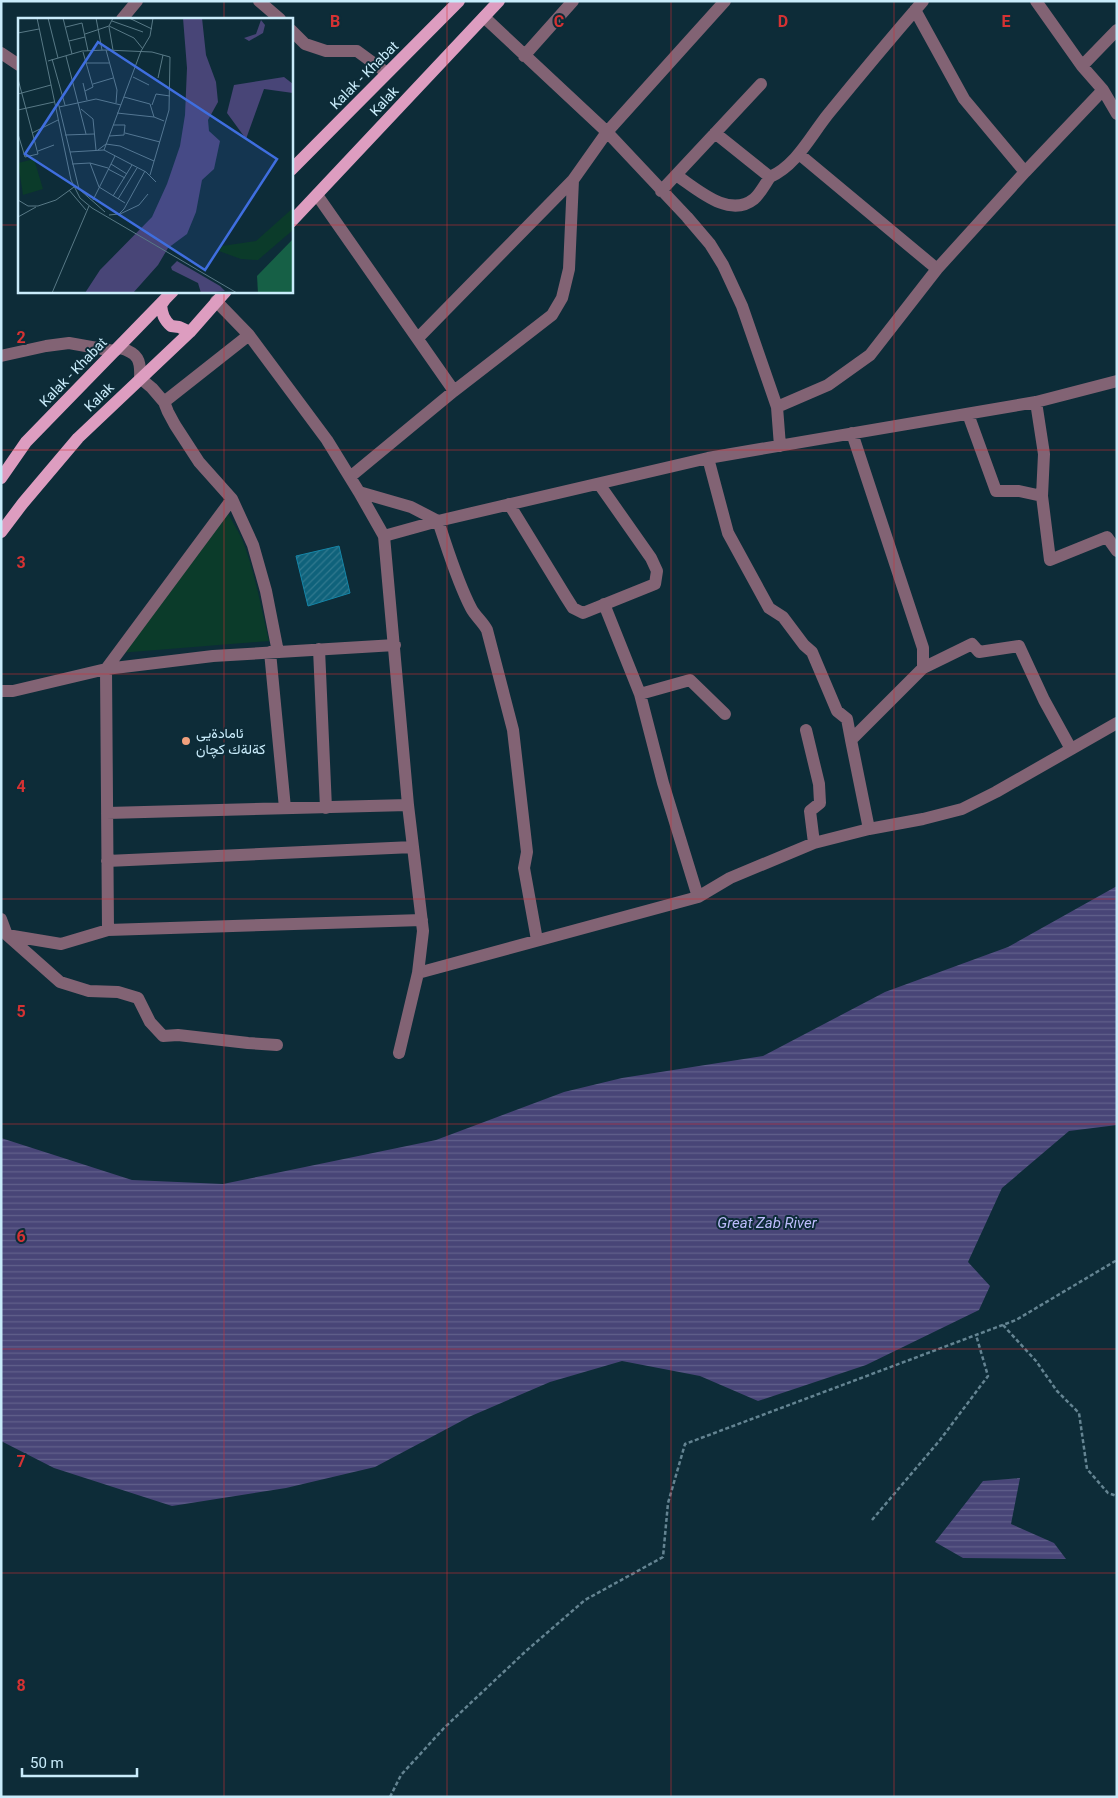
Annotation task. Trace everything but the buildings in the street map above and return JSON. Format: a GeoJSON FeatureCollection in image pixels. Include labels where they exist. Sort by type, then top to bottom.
{"type":"FeatureCollection","features":[{"type":"Feature","properties":{"kind":"main road","name":"Kalak - Khabat"},"geometry":{"type":"LineString","coordinates":[[292,169],[459,1]]}},
{"type":"Feature","properties":{"kind":"main road","name":"Kalak"},"geometry":{"type":"LineString","coordinates":[[292,221],[499,1]]}},
{"type":"Feature","properties":{"kind":"main road","name":"Kalak"},"geometry":{"type":"LineString","coordinates":[[1,532],[78,438],[190,332],[225,292]]}},
{"type":"Feature","properties":{"kind":"main road","name":"Kalak - Khabat"},"geometry":{"type":"LineString","coordinates":[[3,472],[26,442],[169,295]]}},
{"type":"Feature","properties":{"kind":"main road"},"geometry":{"type":"LineString","coordinates":[[169,295],[161,305],[163,317],[171,326],[179,326],[190,332]]}},
{"type":"Feature","properties":{"kind":"street"},"geometry":{"type":"LineString","coordinates":[[123,18],[137,1]]}},
{"type":"Feature","properties":{"kind":"street"},"geometry":{"type":"LineString","coordinates":[[260,1],[279,18]]}},
{"type":"Feature","properties":{"kind":"street"},"geometry":{"type":"LineString","coordinates":[[524,56],[573,1]]}},
{"type":"Feature","properties":{"kind":"street"},"geometry":{"type":"LineString","coordinates":[[418,338],[573,180],[607,132],[725,1]]}},
{"type":"Feature","properties":{"kind":"street"},"geometry":{"type":"LineString","coordinates":[[1036,1],[1082,66],[1103,90],[1117,114]]}},
{"type":"Feature","properties":{"kind":"street"},"geometry":{"type":"LineString","coordinates":[[676,176],[718,202],[737,207],[754,199],[770,177],[779,173],[799,154],[828,114],[919,6],[964,99],[1025,172]]}},
{"type":"Feature","properties":{"kind":"street"},"geometry":{"type":"LineString","coordinates":[[484,18],[607,132],[710,244],[723,265],[742,306],[777,407],[780,446]]}},
{"type":"Feature","properties":{"kind":"street"},"geometry":{"type":"LineString","coordinates":[[1082,66],[1117,30]]}},
{"type":"Feature","properties":{"kind":"street"},"geometry":{"type":"LineString","coordinates":[[292,31],[306,44],[326,51],[357,51],[387,73]]}},
{"type":"Feature","properties":{"kind":"street"},"geometry":{"type":"LineString","coordinates":[[1,53],[18,64]]}},
{"type":"Feature","properties":{"kind":"street"},"geometry":{"type":"LineString","coordinates":[[661,191],[761,84]]}},
{"type":"Feature","properties":{"kind":"street"},"geometry":{"type":"LineString","coordinates":[[777,407],[828,385],[870,355],[938,269],[1025,172],[1103,90]]}},
{"type":"Feature","properties":{"kind":"street"},"geometry":{"type":"LineString","coordinates":[[715,133],[770,177]]}},
{"type":"Feature","properties":{"kind":"street"},"geometry":{"type":"LineString","coordinates":[[799,154],[938,269]]}},
{"type":"Feature","properties":{"kind":"street"},"geometry":{"type":"LineString","coordinates":[[350,477],[454,391],[552,315],[562,298],[569,269],[573,180]]}},
{"type":"Feature","properties":{"kind":"street"},"geometry":{"type":"LineString","coordinates":[[317,195],[454,391]]}},
{"type":"Feature","properties":{"kind":"street"},"geometry":{"type":"LineString","coordinates":[[216,301],[249,335],[327,440],[360,492],[384,536],[408,806],[423,931],[418,973],[399,1053]]}},
{"type":"Feature","properties":{"kind":"street"},"geometry":{"type":"LineString","coordinates":[[164,402],[249,335]]}},
{"type":"Feature","properties":{"kind":"street"},"geometry":{"type":"LineString","coordinates":[[1,356],[70,343],[114,351],[120,348],[128,350],[141,362],[140,378],[164,402],[175,425],[199,462],[232,498],[253,545],[266,591],[274,652],[285,808]]}},
{"type":"Feature","properties":{"kind":"street"},"geometry":{"type":"LineString","coordinates":[[384,536],[438,521],[708,458],[1036,402],[1117,381]]}},
{"type":"Feature","properties":{"kind":"street"},"geometry":{"type":"LineString","coordinates":[[1036,402],[1044,454],[1042,496],[1050,560],[1107,537],[1117,550]]}},
{"type":"Feature","properties":{"kind":"street"},"geometry":{"type":"LineString","coordinates":[[968,414],[996,491],[1019,491],[1042,496]]}},
{"type":"Feature","properties":{"kind":"street"},"geometry":{"type":"LineString","coordinates":[[852,433],[923,648],[923,668]]}},
{"type":"Feature","properties":{"kind":"street"},"geometry":{"type":"LineString","coordinates":[[708,458],[728,533],[769,608],[783,617],[804,645],[812,652],[837,711],[847,719],[869,829]]}},
{"type":"Feature","properties":{"kind":"street"},"geometry":{"type":"LineString","coordinates":[[509,504],[573,608],[583,614],[655,584],[657,571],[651,558],[599,484]]}},
{"type":"Feature","properties":{"kind":"street"},"geometry":{"type":"LineString","coordinates":[[360,492],[411,507],[438,521],[472,611],[483,622],[487,630],[513,730],[527,852],[524,868],[537,940]]}},
{"type":"Feature","properties":{"kind":"street"},"geometry":{"type":"LineString","coordinates":[[108,930],[106,669],[232,498]]}},
{"type":"Feature","properties":{"kind":"street"},"geometry":{"type":"LineString","coordinates":[[604,604],[640,694],[663,783],[698,897]]}},
{"type":"Feature","properties":{"kind":"street"},"geometry":{"type":"LineString","coordinates":[[851,740],[923,668],[972,644],[979,652],[1019,646],[1044,700],[1071,749]]}},
{"type":"Feature","properties":{"kind":"street"},"geometry":{"type":"LineString","coordinates":[[1,691],[13,691],[106,669],[213,656],[395,645]]}},
{"type":"Feature","properties":{"kind":"street"},"geometry":{"type":"LineString","coordinates":[[319,649],[326,808]]}},
{"type":"Feature","properties":{"kind":"street"},"geometry":{"type":"LineString","coordinates":[[640,694],[690,680],[725,714]]}},
{"type":"Feature","properties":{"kind":"street"},"geometry":{"type":"LineString","coordinates":[[418,973],[698,897],[730,878],[814,843],[962,809],[996,792],[1117,723]]}},
{"type":"Feature","properties":{"kind":"street"},"geometry":{"type":"LineString","coordinates":[[806,730],[819,784],[820,803],[810,811],[814,843]]}},
{"type":"Feature","properties":{"kind":"street"},"geometry":{"type":"LineString","coordinates":[[106,813],[408,806]]}},
{"type":"Feature","properties":{"kind":"street"},"geometry":{"type":"LineString","coordinates":[[107,861],[413,847]]}},
{"type":"Feature","properties":{"kind":"street"},"geometry":{"type":"LineString","coordinates":[[1,919],[7,935],[60,982],[90,991],[118,992],[138,998],[150,1022],[163,1036],[178,1035],[277,1045]]}},
{"type":"Feature","properties":{"kind":"street"},"geometry":{"type":"LineString","coordinates":[[7,935],[61,944],[108,930],[422,920]]}},
{"type":"Feature","properties":{"kind":"path"},"geometry":{"type":"LineString","coordinates":[[390,1797],[401,1775],[444,1728],[526,1651],[585,1600],[663,1557],[668,1503],[685,1444],[1016,1320],[1117,1260]]}},
{"type":"Feature","properties":{"kind":"path"},"geometry":{"type":"LineString","coordinates":[[1003,1325],[1036,1361],[1057,1391],[1079,1413],[1087,1469],[1108,1493],[1117,1496]]}},
{"type":"Feature","properties":{"kind":"path"},"geometry":{"type":"LineString","coordinates":[[872,1520],[940,1440],[988,1376],[976,1335]]}},
{"type":"Feature","properties":{"kind":"green space"},"geometry":{"type":"Polygon","coordinates":[[[225,508],[247,551],[269,641],[119,653],[225,508]]]}},
{"type":"Feature","properties":{"kind":"water","name":"Great Zab River"},"geometry":{"type":"Polygon","coordinates":[[[1117,886],[1117,1125],[1069,1131],[1002,1188],[968,1262],[990,1286],[979,1310],[866,1365],[758,1401],[700,1376],[622,1361],[550,1382],[471,1416],[375,1467],[286,1488],[172,1506],[54,1468],[1,1441],[1,1138],[132,1180],[223,1184],[436,1140],[564,1092],[622,1078],[763,1056],[885,992],[1008,947],[1117,886]]]}},
{"type":"Feature","properties":{"kind":"water"},"geometry":{"type":"Polygon","coordinates":[[[1020,1478],[1011,1524],[1054,1543],[1066,1559],[963,1558],[935,1542],[983,1481],[1020,1478]]]}},
{"type":"Feature","properties":{"kind":"place","name":"ئامادةيى كةلةك كچان"},"geometry":{"type":"Point","coordinates":[186,741]}}]}
